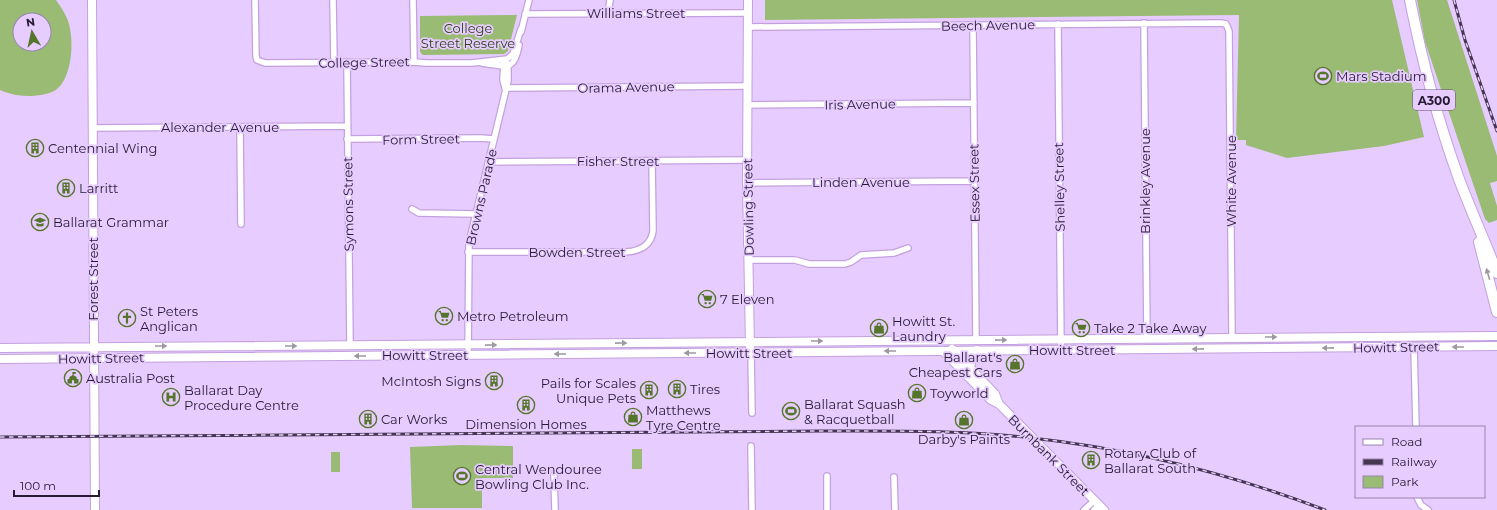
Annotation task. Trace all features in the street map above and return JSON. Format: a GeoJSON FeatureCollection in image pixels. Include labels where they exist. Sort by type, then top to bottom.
{"type":"FeatureCollection","features":[{"type":"Feature","properties":{"kind":"highway","name":"A300"},"geometry":{"type":"LineString","coordinates":[[1410,0],[1427,74],[1466,198],[1497,312]]}},
{"type":"Feature","properties":{"kind":"highway","name":"A300"},"geometry":{"type":"LineString","coordinates":[[1466,198],[1497,273]]}},
{"type":"Feature","properties":{"kind":"main road","name":"Forest Street"},"geometry":{"type":"LineString","coordinates":[[92,0],[95,510]]}},
{"type":"Feature","properties":{"kind":"main road","name":"Dowling Street"},"geometry":{"type":"LineString","coordinates":[[748,0],[747,183],[751,353]]}},
{"type":"Feature","properties":{"kind":"main road","name":"Howitt Street"},"geometry":{"type":"LineString","coordinates":[[0,348],[1497,336]]}},
{"type":"Feature","properties":{"kind":"main road"},"geometry":{"type":"LineString","coordinates":[[876,341],[876,351]]}},
{"type":"Feature","properties":{"kind":"main road"},"geometry":{"type":"LineString","coordinates":[[943,351],[948,341]]}},
{"type":"Feature","properties":{"kind":"main road","name":"Burnbank Street"},"geometry":{"type":"LineString","coordinates":[[948,341],[952,355],[991,400],[999,404],[1099,507]]}},
{"type":"Feature","properties":{"kind":"main road","name":"Howitt Street"},"geometry":{"type":"LineString","coordinates":[[952,355],[977,350],[1497,346]]}},
{"type":"Feature","properties":{"kind":"main road"},"geometry":{"type":"LineString","coordinates":[[970,368],[972,357],[977,350]]}},
{"type":"Feature","properties":{"kind":"main road","name":"Howitt Street"},"geometry":{"type":"LineString","coordinates":[[0,359],[943,351]]}},
{"type":"Feature","properties":{"kind":"main road","name":"Burnbank Street"},"geometry":{"type":"LineString","coordinates":[[943,351],[952,355],[970,368],[995,394],[999,404]]}},
{"type":"Feature","properties":{"kind":"street","name":"College Street"},"geometry":{"type":"LineString","coordinates":[[255,0],[256,56],[258,60],[265,63],[472,63],[490,60],[505,64]]}},
{"type":"Feature","properties":{"kind":"street"},"geometry":{"type":"LineString","coordinates":[[333,0],[334,63]]}},
{"type":"Feature","properties":{"kind":"street"},"geometry":{"type":"LineString","coordinates":[[413,0],[414,62]]}},
{"type":"Feature","properties":{"kind":"street"},"geometry":{"type":"LineString","coordinates":[[505,64],[514,63],[517,58],[521,29],[529,0]]}},
{"type":"Feature","properties":{"kind":"street"},"geometry":{"type":"LineString","coordinates":[[608,14],[610,0]]}},
{"type":"Feature","properties":{"kind":"street","name":"Williams Street"},"geometry":{"type":"LineString","coordinates":[[525,14],[748,13]]}},
{"type":"Feature","properties":{"kind":"street","name":"Beech Avenue"},"geometry":{"type":"LineString","coordinates":[[748,26],[1221,22],[1227,25]]}},
{"type":"Feature","properties":{"kind":"street","name":"Brinkley Avenue"},"geometry":{"type":"LineString","coordinates":[[1144,23],[1147,338]]}},
{"type":"Feature","properties":{"kind":"street","name":"Shelley Street"},"geometry":{"type":"LineString","coordinates":[[1058,24],[1061,350]]}},
{"type":"Feature","properties":{"kind":"street","name":"Essex Street"},"geometry":{"type":"LineString","coordinates":[[973,25],[976,340]]}},
{"type":"Feature","properties":{"kind":"street","name":"White Avenue"},"geometry":{"type":"LineString","coordinates":[[1227,25],[1229,30],[1232,337]]}},
{"type":"Feature","properties":{"kind":"street","name":"Symons Street"},"geometry":{"type":"LineString","coordinates":[[347,62],[350,345]]}},
{"type":"Feature","properties":{"kind":"street","name":"Browns Parade"},"geometry":{"type":"LineString","coordinates":[[468,355],[469,240],[489,162],[505,88],[505,64]]}},
{"type":"Feature","properties":{"kind":"street","name":"Orama Avenue"},"geometry":{"type":"LineString","coordinates":[[505,88],[747,86]]}},
{"type":"Feature","properties":{"kind":"street","name":"Iris Avenue"},"geometry":{"type":"LineString","coordinates":[[747,105],[974,103]]}},
{"type":"Feature","properties":{"kind":"street","name":"Alexander Avenue"},"geometry":{"type":"LineString","coordinates":[[92,128],[347,126]]}},
{"type":"Feature","properties":{"kind":"street"},"geometry":{"type":"LineString","coordinates":[[240,127],[241,224]]}},
{"type":"Feature","properties":{"kind":"street","name":"Form Street"},"geometry":{"type":"LineString","coordinates":[[347,139],[494,139]]}},
{"type":"Feature","properties":{"kind":"street","name":"Fisher Street"},"geometry":{"type":"LineString","coordinates":[[489,162],[747,160]]}},
{"type":"Feature","properties":{"kind":"street","name":"Bowden Street"},"geometry":{"type":"LineString","coordinates":[[468,252],[626,252],[640,250],[650,240],[653,231],[652,161]]}},
{"type":"Feature","properties":{"kind":"street","name":"Linden Avenue"},"geometry":{"type":"LineString","coordinates":[[747,183],[974,181]]}},
{"type":"Feature","properties":{"kind":"street"},"geometry":{"type":"LineString","coordinates":[[412,209],[418,213],[476,214]]}},
{"type":"Feature","properties":{"kind":"street"},"geometry":{"type":"LineString","coordinates":[[750,260],[795,260],[809,264],[845,264],[850,263],[861,255],[894,253],[908,248]]}},
{"type":"Feature","properties":{"kind":"street"},"geometry":{"type":"LineString","coordinates":[[1414,347],[1416,426]]}},
{"type":"Feature","properties":{"kind":"street","name":"Dowling Street"},"geometry":{"type":"LineString","coordinates":[[751,353],[752,413]]}},
{"type":"Feature","properties":{"kind":"street"},"geometry":{"type":"LineString","coordinates":[[751,446],[752,510]]}},
{"type":"Feature","properties":{"kind":"street"},"geometry":{"type":"LineString","coordinates":[[554,475],[555,510]]}},
{"type":"Feature","properties":{"kind":"street"},"geometry":{"type":"LineString","coordinates":[[826,476],[827,510]]}},
{"type":"Feature","properties":{"kind":"street"},"geometry":{"type":"LineString","coordinates":[[894,477],[895,510]]}},
{"type":"Feature","properties":{"kind":"street"},"geometry":{"type":"LineString","coordinates":[[1418,498],[1423,507],[1428,510]]}},
{"type":"Feature","properties":{"kind":"street"},"geometry":{"type":"LineString","coordinates":[[1084,510],[1099,507]]}},
{"type":"Feature","properties":{"kind":"green space"},"geometry":{"type":"Polygon","coordinates":[[[0,0],[56,0],[64,12],[71,31],[69,68],[62,84],[52,92],[33,96],[8,93],[0,90],[0,0]]]}},
{"type":"Feature","properties":{"kind":"green space","name":"Mars Stadium"},"geometry":{"type":"Polygon","coordinates":[[[765,0],[1392,0],[1424,137],[1384,146],[1287,158],[1246,145],[1246,140],[1236,140],[1239,15],[765,20],[765,0]]]}},
{"type":"Feature","properties":{"kind":"green space"},"geometry":{"type":"Polygon","coordinates":[[[1417,0],[1447,0],[1497,156],[1497,181],[1490,183],[1497,206],[1497,220],[1489,223],[1485,219],[1425,42],[1417,0]]]}},
{"type":"Feature","properties":{"kind":"green space","name":"College Street Reserve"},"geometry":{"type":"Polygon","coordinates":[[[517,15],[508,51],[504,54],[423,55],[420,52],[420,16],[517,15]]]}},
{"type":"Feature","properties":{"kind":"green space","name":"Central Wendouree Bowling Club Inc."},"geometry":{"type":"Polygon","coordinates":[[[461,445],[513,446],[513,478],[482,478],[482,508],[412,508],[410,447],[461,445]]]}},
{"type":"Feature","properties":{"kind":"green space"},"geometry":{"type":"Polygon","coordinates":[[[632,449],[642,449],[642,469],[632,469],[632,449]]]}},
{"type":"Feature","properties":{"kind":"green space"},"geometry":{"type":"Polygon","coordinates":[[[331,452],[340,452],[340,472],[331,472],[331,452]]]}},
{"type":"Feature","properties":{"kind":"railway"},"geometry":{"type":"LineString","coordinates":[[1454,0],[1465,40],[1497,131]]}},
{"type":"Feature","properties":{"kind":"railway"},"geometry":{"type":"LineString","coordinates":[[0,437],[823,431],[928,432],[1006,435],[1069,443],[1144,456],[1217,474],[1254,485],[1325,510]]}},
{"type":"Feature","properties":{"kind":"place","name":"Mars Stadium"},"geometry":{"type":"Point","coordinates":[1323,76]}},
{"type":"Feature","properties":{"kind":"place","name":"Centennial Wing"},"geometry":{"type":"Point","coordinates":[35,148]}},
{"type":"Feature","properties":{"kind":"place","name":"Larritt"},"geometry":{"type":"Point","coordinates":[66,188]}},
{"type":"Feature","properties":{"kind":"place","name":"Ballarat Grammar"},"geometry":{"type":"Point","coordinates":[40,222]}},
{"type":"Feature","properties":{"kind":"place","name":"7 Eleven"},"geometry":{"type":"Point","coordinates":[707,299]}},
{"type":"Feature","properties":{"kind":"place","name":"Metro Petroleum"},"geometry":{"type":"Point","coordinates":[444,316]}},
{"type":"Feature","properties":{"kind":"place","name":"St Peters Anglican"},"geometry":{"type":"Point","coordinates":[127,318]}},
{"type":"Feature","properties":{"kind":"place","name":"Howitt St. Laundry"},"geometry":{"type":"Point","coordinates":[879,328]}},
{"type":"Feature","properties":{"kind":"place","name":"Take 2 Take Away"},"geometry":{"type":"Point","coordinates":[1081,328]}},
{"type":"Feature","properties":{"kind":"place","name":"Ballarat's Cheapest Cars"},"geometry":{"type":"Point","coordinates":[1015,364]}},
{"type":"Feature","properties":{"kind":"place","name":"Australia Post"},"geometry":{"type":"Point","coordinates":[73,378]}},
{"type":"Feature","properties":{"kind":"place","name":"McIntosh Signs"},"geometry":{"type":"Point","coordinates":[494,381]}},
{"type":"Feature","properties":{"kind":"place","name":"Tires"},"geometry":{"type":"Point","coordinates":[677,389]}},
{"type":"Feature","properties":{"kind":"place","name":"Pails for Scales Unique Pets"},"geometry":{"type":"Point","coordinates":[649,390]}},
{"type":"Feature","properties":{"kind":"place","name":"Toyworld"},"geometry":{"type":"Point","coordinates":[917,393]}},
{"type":"Feature","properties":{"kind":"place","name":"Ballarat Day Procedure Centre"},"geometry":{"type":"Point","coordinates":[171,397]}},
{"type":"Feature","properties":{"kind":"place","name":"Dimension Homes"},"geometry":{"type":"Point","coordinates":[526,405]}},
{"type":"Feature","properties":{"kind":"place","name":"Ballarat Squash & Racquetball"},"geometry":{"type":"Point","coordinates":[791,411]}},
{"type":"Feature","properties":{"kind":"place","name":"Matthews Tyre Centre"},"geometry":{"type":"Point","coordinates":[633,417]}},
{"type":"Feature","properties":{"kind":"place","name":"Car Works"},"geometry":{"type":"Point","coordinates":[368,419]}},
{"type":"Feature","properties":{"kind":"place","name":"Darby's Paints"},"geometry":{"type":"Point","coordinates":[964,420]}},
{"type":"Feature","properties":{"kind":"place","name":"Rotary Club of Ballarat South"},"geometry":{"type":"Point","coordinates":[1091,460]}},
{"type":"Feature","properties":{"kind":"place","name":"Central Wendouree Bowling Club Inc."},"geometry":{"type":"Point","coordinates":[462,476]}}]}
